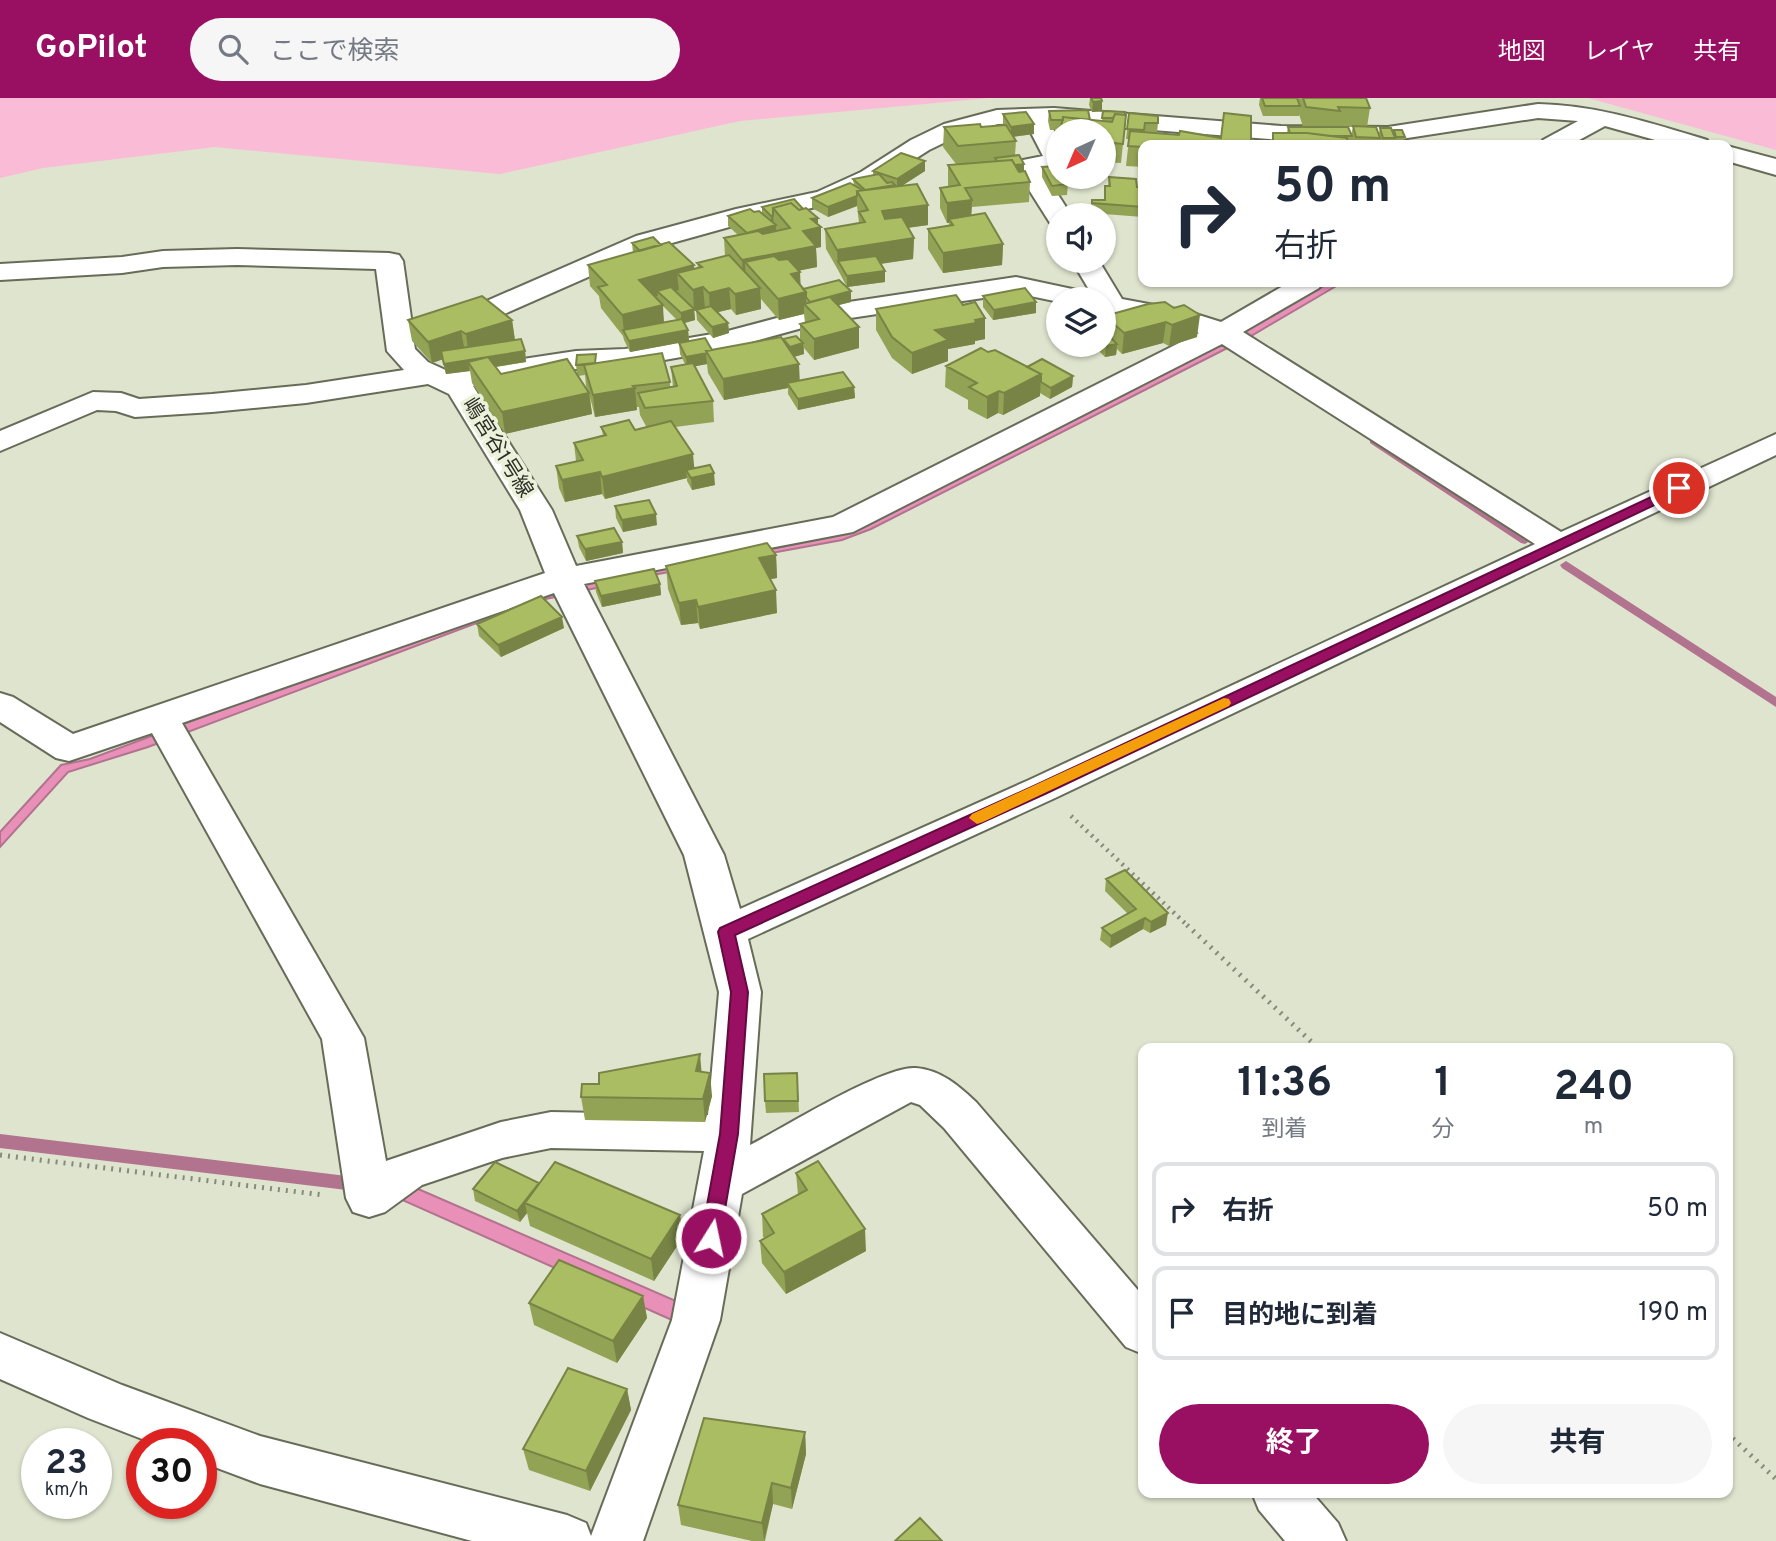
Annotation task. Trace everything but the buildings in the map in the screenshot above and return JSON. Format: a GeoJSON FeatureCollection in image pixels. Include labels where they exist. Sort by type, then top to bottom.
{"type":"FeatureCollection","features":[{"type":"Feature","properties":{"kind":"street"},"geometry":{"type":"LineString","coordinates":[[399,338],[485,312],[645,242],[722,221],[825,198],[870,177],[920,145],[953,129],[997,117],[1103,118],[1280,134],[1388,134],[1558,110],[1634,126],[1681,140]]}},
{"type":"Feature","properties":{"kind":"street"},"geometry":{"type":"LineString","coordinates":[[1034,116],[1058,161],[1027,166],[1050,203]]}},
{"type":"Feature","properties":{"kind":"street"},"geometry":{"type":"LineString","coordinates":[[1561,140],[1600,119]]}},
{"type":"Feature","properties":{"kind":"street"},"geometry":{"type":"LineString","coordinates":[[1733,155],[1776,167]]}},
{"type":"Feature","properties":{"kind":"street","name":"嶋宮谷1号線"},"geometry":{"type":"LineString","coordinates":[[0,272],[122,265],[163,259],[237,257],[389,261],[401,351],[418,368],[460,388],[498,446],[536,510],[564,578],[704,855],[740,992],[729,1134],[696,1320],[616,1541]]}},
{"type":"Feature","properties":{"kind":"street"},"geometry":{"type":"LineString","coordinates":[[0,442],[93,401],[121,402],[135,408],[212,403],[440,379],[546,364],[625,358],[726,340],[822,314],[1016,285],[1046,291]]}},
{"type":"Feature","properties":{"kind":"street"},"geometry":{"type":"LineString","coordinates":[[0,705],[69,749],[564,578],[842,525],[1223,332],[1300,287]]}},
{"type":"Feature","properties":{"kind":"street"},"geometry":{"type":"LineString","coordinates":[[1116,306],[1186,319],[1223,332],[1558,544]]}},
{"type":"Feature","properties":{"kind":"street"},"geometry":{"type":"LineString","coordinates":[[726,932],[1042,789],[1776,443]]}},
{"type":"Feature","properties":{"kind":"street"},"geometry":{"type":"LineString","coordinates":[[160,717],[343,1038],[369,1198],[406,1172],[501,1140],[551,1130],[729,1134]]}},
{"type":"Feature","properties":{"kind":"street"},"geometry":{"type":"LineString","coordinates":[[721,1183],[905,1084],[916,1083],[937,1092],[960,1115],[1138,1326]]}},
{"type":"Feature","properties":{"kind":"street"},"geometry":{"type":"LineString","coordinates":[[0,1355],[106,1402],[260,1460],[567,1541]]}},
{"type":"Feature","properties":{"kind":"street"},"geometry":{"type":"LineString","coordinates":[[1282,1498],[1319,1541]]}},
{"type":"Feature","properties":{"kind":"path"},"geometry":{"type":"LineString","coordinates":[[1042,789],[1313,1043]]}},
{"type":"Feature","properties":{"kind":"path"},"geometry":{"type":"LineString","coordinates":[[0,1155],[369,1198]]}},
{"type":"Feature","properties":{"kind":"path"},"geometry":{"type":"LineString","coordinates":[[1733,1439],[1776,1479]]}},
{"type":"Feature","properties":{"kind":"shaded area"},"geometry":{"type":"Polygon","coordinates":[[[0,98],[989,98],[740,121],[500,174],[215,147],[43,168],[0,178],[0,98]]]}},
{"type":"Feature","properties":{"kind":"shaded area"},"geometry":{"type":"Polygon","coordinates":[[[1588,98],[1776,98],[1776,150],[1588,98]]]}},
{"type":"Feature","properties":{"kind":"shaded area"},"geometry":{"type":"Polygon","coordinates":[[[1322,287],[1334,287],[1251,336],[871,529],[842,540],[604,584],[532,602],[148,747],[68,772],[0,847],[0,832],[61,765],[90,759],[532,594],[593,582],[600,578],[837,535],[1245,331],[1322,287]]]}},
{"type":"Feature","properties":{"kind":"shaded area"},"geometry":{"type":"Polygon","coordinates":[[[402,1182],[676,1301],[672,1320],[391,1195],[402,1182]]]}},
{"type":"Feature","properties":{"kind":"waterway"},"geometry":{"type":"LineString","coordinates":[[1374,441],[1525,540]]}},
{"type":"Feature","properties":{"kind":"waterway"},"geometry":{"type":"LineString","coordinates":[[1566,565],[1776,703]]}},
{"type":"Feature","properties":{"kind":"waterway"},"geometry":{"type":"LineString","coordinates":[[0,1141],[355,1184]]}},
{"type":"Feature","properties":{"kind":"slow traffic"},"geometry":{"type":"LineString","coordinates":[[977,818],[1224,703]]}},
{"type":"Feature","properties":{"kind":"route"},"geometry":{"type":"LineString","coordinates":[[711,1238],[729,1134],[740,992],[726,932],[1042,789],[1679,488]]}}]}
